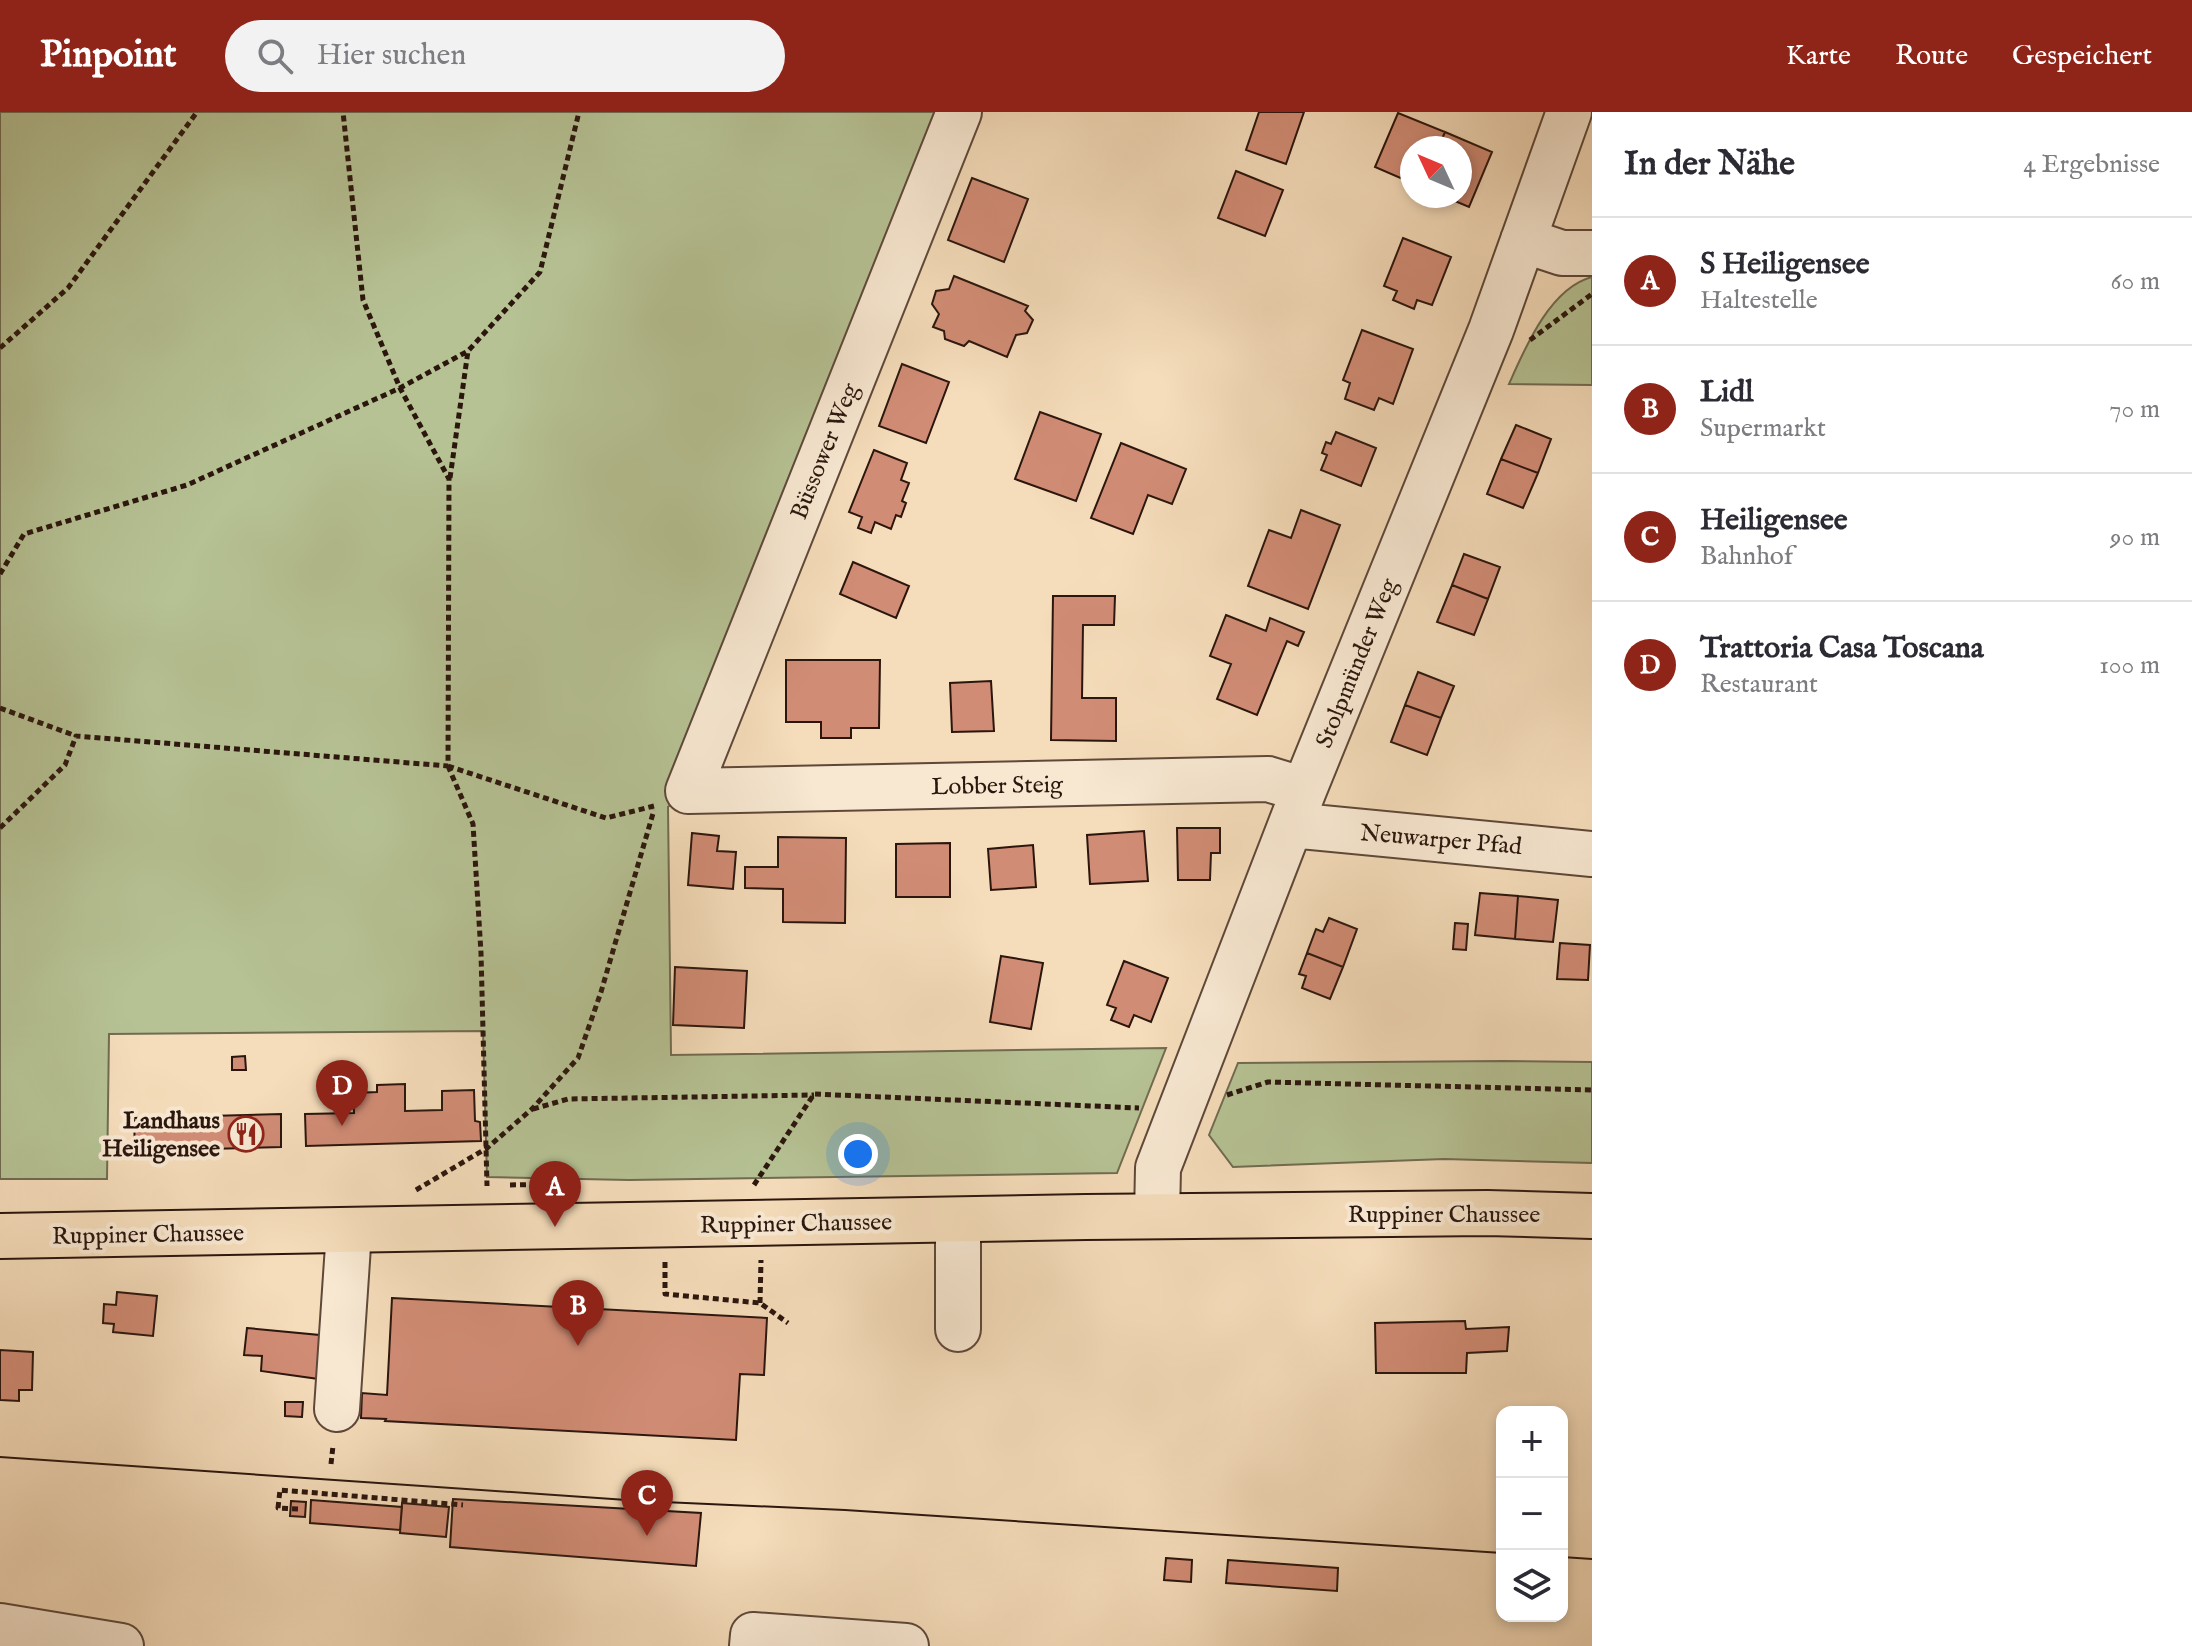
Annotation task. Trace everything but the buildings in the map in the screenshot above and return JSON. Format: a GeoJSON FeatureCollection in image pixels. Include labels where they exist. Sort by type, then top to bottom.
{"type":"FeatureCollection","features":[{"type":"Feature","properties":{"kind":"main road","name":"Ruppiner Chaussee"},"geometry":{"type":"LineString","coordinates":[[0,1236],[1157,1216],[1443,1213],[1592,1216]]}},
{"type":"Feature","properties":{"kind":"street","name":"Büssower Weg"},"geometry":{"type":"LineString","coordinates":[[672,798],[959,112]]}},
{"type":"Feature","properties":{"kind":"street","name":"Stolpmünder Weg"},"geometry":{"type":"LineString","coordinates":[[1157,1216],[1158,1168],[1297,808],[1491,330],[1569,112]]}},
{"type":"Feature","properties":{"kind":"street"},"geometry":{"type":"LineString","coordinates":[[1523,240],[1562,253],[1592,253]]}},
{"type":"Feature","properties":{"kind":"street","name":"Lobber Steig"},"geometry":{"type":"LineString","coordinates":[[672,798],[1268,779],[1297,808]]}},
{"type":"Feature","properties":{"kind":"street","name":"Neuwarper Pfad"},"geometry":{"type":"LineString","coordinates":[[1297,808],[1592,854]]}},
{"type":"Feature","properties":{"kind":"street"},"geometry":{"type":"LineString","coordinates":[[958,1221],[958,1329]]}},
{"type":"Feature","properties":{"kind":"street"},"geometry":{"type":"LineString","coordinates":[[337,1409],[344,1345],[349,1231]]}},
{"type":"Feature","properties":{"kind":"street"},"geometry":{"type":"LineString","coordinates":[[0,1626],[121,1646]]}},
{"type":"Feature","properties":{"kind":"street"},"geometry":{"type":"LineString","coordinates":[[752,1646],[753,1635],[906,1646]]}},
{"type":"Feature","properties":{"kind":"path"},"geometry":{"type":"LineString","coordinates":[[0,348],[68,288],[197,112]]}},
{"type":"Feature","properties":{"kind":"path"},"geometry":{"type":"LineString","coordinates":[[343,112],[363,300],[400,388],[449,479]]}},
{"type":"Feature","properties":{"kind":"path"},"geometry":{"type":"LineString","coordinates":[[0,574],[24,534],[187,485],[400,388],[468,351],[540,272],[579,112]]}},
{"type":"Feature","properties":{"kind":"path"},"geometry":{"type":"LineString","coordinates":[[1491,330],[1527,342],[1592,294]]}},
{"type":"Feature","properties":{"kind":"path"},"geometry":{"type":"LineString","coordinates":[[468,351],[449,479],[448,766],[473,824],[481,953],[487,1186]]}},
{"type":"Feature","properties":{"kind":"path"},"geometry":{"type":"LineString","coordinates":[[0,708],[76,736],[448,766],[606,818],[672,798]]}},
{"type":"Feature","properties":{"kind":"path"},"geometry":{"type":"LineString","coordinates":[[0,828],[65,765],[76,736]]}},
{"type":"Feature","properties":{"kind":"path"},"geometry":{"type":"LineString","coordinates":[[397,1230],[417,1188],[487,1148],[532,1109],[578,1058],[672,798]]}},
{"type":"Feature","properties":{"kind":"path"},"geometry":{"type":"LineString","coordinates":[[532,1109],[568,1099],[814,1094],[1181,1110],[1268,1082],[1592,1090]]}},
{"type":"Feature","properties":{"kind":"path"},"geometry":{"type":"LineString","coordinates":[[730,1224],[814,1094]]}},
{"type":"Feature","properties":{"kind":"path"},"geometry":{"type":"LineString","coordinates":[[665,1225],[665,1294],[760,1303],[788,1323]]}},
{"type":"Feature","properties":{"kind":"path"},"geometry":{"type":"LineString","coordinates":[[298,1509],[278,1508],[280,1490],[463,1505]]}},
{"type":"Feature","properties":{"kind":"green space"},"geometry":{"type":"Polygon","coordinates":[[[0,112],[959,112],[688,791],[668,807],[671,1055],[1166,1048],[1117,1173],[629,1180],[487,1177],[483,1031],[109,1034],[107,1179],[0,1179],[0,112]]]}},
{"type":"Feature","properties":{"kind":"green space"},"geometry":{"type":"Polygon","coordinates":[[[1592,277],[1592,385],[1509,384],[1531,337],[1552,306],[1577,283],[1592,277]]]}},
{"type":"Feature","properties":{"kind":"green space"},"geometry":{"type":"Polygon","coordinates":[[[1592,1062],[1592,1163],[1444,1159],[1233,1167],[1209,1135],[1238,1063],[1592,1062]]]}},
{"type":"Feature","properties":{"kind":"tram line"},"geometry":{"type":"LineString","coordinates":[[0,1457],[641,1501],[845,1510],[1496,1553]]}},
{"type":"Feature","properties":{"kind":"tram line"},"geometry":{"type":"LineString","coordinates":[[1568,1557],[1592,1559]]}},
{"type":"Feature","properties":{"kind":"place","name":"Trattoria Casa Toscana"},"geometry":{"type":"Point","coordinates":[342,1126]}},
{"type":"Feature","properties":{"kind":"place","name":"Landhaus Heiligensee"},"geometry":{"type":"Point","coordinates":[246,1134]}},
{"type":"Feature","properties":{"kind":"place","name":"S Heiligensee"},"geometry":{"type":"Point","coordinates":[555,1227]}},
{"type":"Feature","properties":{"kind":"place","name":"Lidl"},"geometry":{"type":"Point","coordinates":[578,1346]}},
{"type":"Feature","properties":{"kind":"place","name":"Heiligensee"},"geometry":{"type":"Point","coordinates":[647,1536]}}]}
